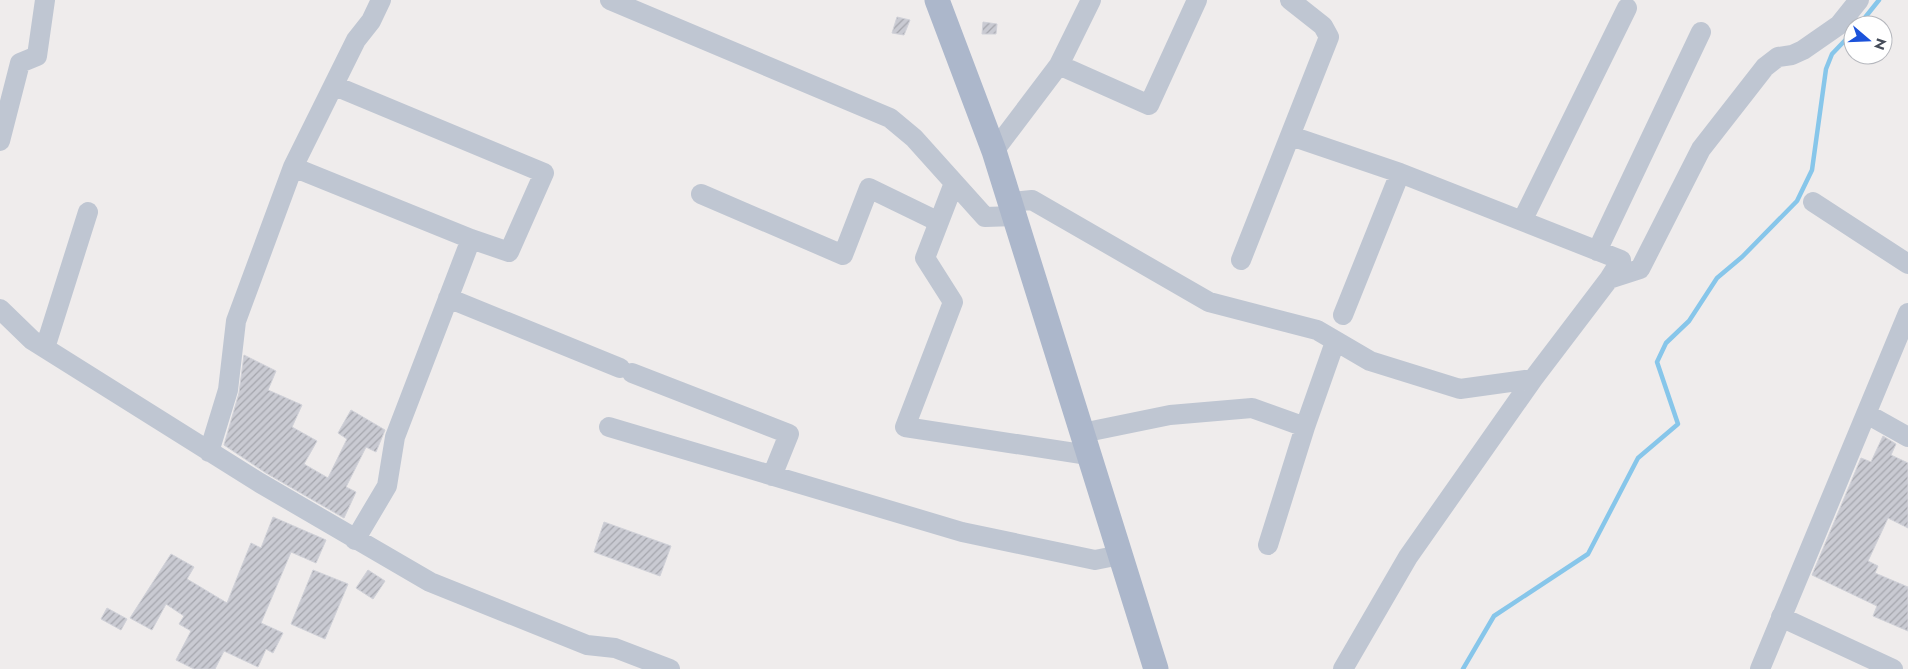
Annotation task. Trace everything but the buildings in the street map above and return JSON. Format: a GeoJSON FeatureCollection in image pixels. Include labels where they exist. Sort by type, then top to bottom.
{"type":"FeatureCollection","features":[{"type":"Feature","properties":{"kind":"main road"},"geometry":{"type":"LineString","coordinates":[[937,0],[994,151],[1013,209],[1156,669]]}},
{"type":"Feature","properties":{"kind":"street"},"geometry":{"type":"LineString","coordinates":[[0,141],[20,63],[37,56],[44,0]]}},
{"type":"Feature","properties":{"kind":"street"},"geometry":{"type":"LineString","coordinates":[[209,452],[228,390],[236,321],[293,167],[335,86],[356,40],[371,21],[381,0]]}},
{"type":"Feature","properties":{"kind":"street"},"geometry":{"type":"LineString","coordinates":[[610,0],[890,118],[914,138],[985,217],[1013,209],[1032,200],[1209,302],[1317,330],[1370,361],[1460,389],[1533,378]]}},
{"type":"Feature","properties":{"kind":"street"},"geometry":{"type":"LineString","coordinates":[[994,151],[1059,64],[1091,0]]}},
{"type":"Feature","properties":{"kind":"street"},"geometry":{"type":"LineString","coordinates":[[1059,64],[1149,105],[1198,0]]}},
{"type":"Feature","properties":{"kind":"street"},"geometry":{"type":"LineString","coordinates":[[1241,260],[1291,136],[1328,37],[1323,26],[1290,0]]}},
{"type":"Feature","properties":{"kind":"street"},"geometry":{"type":"LineString","coordinates":[[1609,279],[1640,269],[1701,149],[1765,68],[1778,57],[1792,55],[1803,50],[1839,25],[1859,0]]}},
{"type":"Feature","properties":{"kind":"street"},"geometry":{"type":"LineString","coordinates":[[1522,221],[1627,8]]}},
{"type":"Feature","properties":{"kind":"street"},"geometry":{"type":"LineString","coordinates":[[1597,250],[1701,32]]}},
{"type":"Feature","properties":{"kind":"street"},"geometry":{"type":"LineString","coordinates":[[293,167],[470,239],[509,252],[544,173],[335,86]]}},
{"type":"Feature","properties":{"kind":"street"},"geometry":{"type":"LineString","coordinates":[[1291,136],[1400,173],[1621,260],[1609,279],[1533,378],[1408,557],[1343,669]]}},
{"type":"Feature","properties":{"kind":"street"},"geometry":{"type":"LineString","coordinates":[[1343,315],[1400,173]]}},
{"type":"Feature","properties":{"kind":"street"},"geometry":{"type":"LineString","coordinates":[[954,183],[925,258],[953,302],[905,427],[1085,444],[1170,414],[1252,408],[1304,427]]}},
{"type":"Feature","properties":{"kind":"street"},"geometry":{"type":"LineString","coordinates":[[701,194],[842,255],[869,188],[939,222]]}},
{"type":"Feature","properties":{"kind":"street"},"geometry":{"type":"LineString","coordinates":[[1813,202],[1908,264]]}},
{"type":"Feature","properties":{"kind":"street"},"geometry":{"type":"LineString","coordinates":[[45,348],[88,212]]}},
{"type":"Feature","properties":{"kind":"street"},"geometry":{"type":"LineString","coordinates":[[355,540],[387,486],[395,437],[470,239]]}},
{"type":"Feature","properties":{"kind":"street"},"geometry":{"type":"LineString","coordinates":[[448,298],[626,371],[789,434],[772,476]]}},
{"type":"Feature","properties":{"kind":"street"},"geometry":{"type":"LineString","coordinates":[[0,309],[32,340],[209,452],[355,540],[430,582],[587,645],[615,648],[670,669]]}},
{"type":"Feature","properties":{"kind":"street"},"geometry":{"type":"LineString","coordinates":[[1760,669],[1908,313]]}},
{"type":"Feature","properties":{"kind":"street"},"geometry":{"type":"LineString","coordinates":[[1268,545],[1304,427],[1335,342]]}},
{"type":"Feature","properties":{"kind":"street"},"geometry":{"type":"LineString","coordinates":[[1867,414],[1908,437]]}},
{"type":"Feature","properties":{"kind":"street"},"geometry":{"type":"LineString","coordinates":[[609,427],[962,532],[1095,560],[1120,555]]}},
{"type":"Feature","properties":{"kind":"street"},"geometry":{"type":"LineString","coordinates":[[1781,617],[1893,669]]}},
{"type":"Feature","properties":{"kind":"waterway"},"geometry":{"type":"LineString","coordinates":[[1867,15],[1879,0]]}},
{"type":"Feature","properties":{"kind":"waterway"},"geometry":{"type":"LineString","coordinates":[[1463,669],[1494,616],[1588,554],[1638,458],[1678,424],[1657,362],[1666,343],[1689,321],[1717,278],[1742,257],[1797,201],[1812,170],[1826,69],[1832,54],[1843,42]]}}]}
